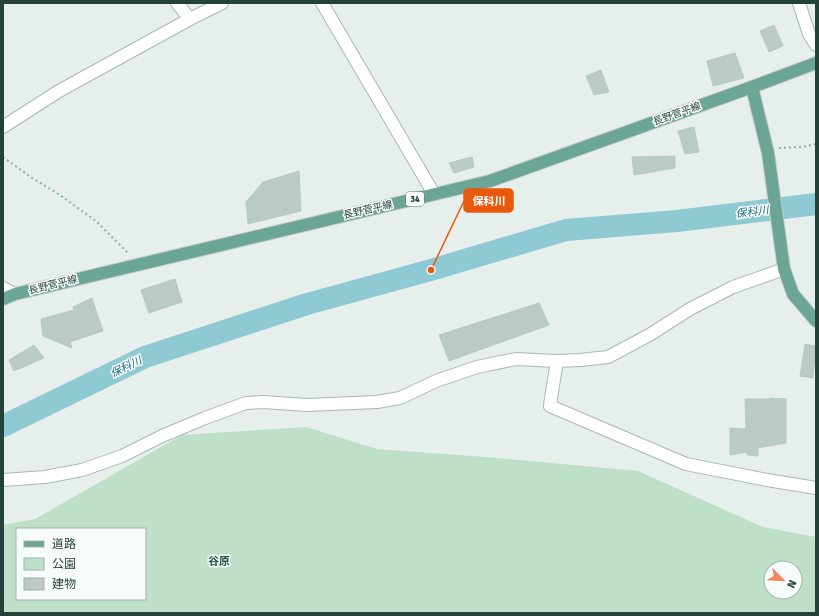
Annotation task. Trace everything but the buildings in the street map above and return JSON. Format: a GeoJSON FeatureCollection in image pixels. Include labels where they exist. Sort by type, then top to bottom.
{"type":"FeatureCollection","features":[{"type":"Feature","properties":{"kind":"main road","name":"長野菅平線"},"geometry":{"type":"LineString","coordinates":[[3,299],[15,294],[490,181],[816,63]]}},
{"type":"Feature","properties":{"kind":"main road"},"geometry":{"type":"LineString","coordinates":[[752,87],[768,151],[784,269],[793,294],[816,320]]}},
{"type":"Feature","properties":{"kind":"street"},"geometry":{"type":"LineString","coordinates":[[177,3],[190,19]]}},
{"type":"Feature","properties":{"kind":"street"},"geometry":{"type":"LineString","coordinates":[[3,127],[59,91],[222,3]]}},
{"type":"Feature","properties":{"kind":"street"},"geometry":{"type":"LineString","coordinates":[[322,3],[434,194]]}},
{"type":"Feature","properties":{"kind":"street"},"geometry":{"type":"LineString","coordinates":[[799,3],[809,34],[816,45]]}},
{"type":"Feature","properties":{"kind":"street"},"geometry":{"type":"LineString","coordinates":[[3,480],[46,477],[82,470],[122,456],[190,424],[246,403],[263,402],[307,405],[377,402],[400,398],[436,381],[477,367],[516,359],[557,361],[608,357],[651,334],[690,309],[733,287],[784,269]]}},
{"type":"Feature","properties":{"kind":"street"},"geometry":{"type":"LineString","coordinates":[[3,288],[15,294]]}},
{"type":"Feature","properties":{"kind":"street"},"geometry":{"type":"LineString","coordinates":[[557,361],[550,406],[686,464],[816,488]]}},
{"type":"Feature","properties":{"kind":"path"},"geometry":{"type":"LineString","coordinates":[[768,151],[816,144]]}},
{"type":"Feature","properties":{"kind":"path"},"geometry":{"type":"LineString","coordinates":[[3,156],[32,178],[57,193],[96,221],[140,265]]}},
{"type":"Feature","properties":{"kind":"green space"},"geometry":{"type":"Polygon","coordinates":[[[306,427],[377,449],[638,471],[763,527],[816,537],[816,613],[3,613],[3,525],[35,519],[182,435],[306,427]]]}},
{"type":"Feature","properties":{"kind":"waterway","name":"保科川"},"geometry":{"type":"LineString","coordinates":[[3,426],[145,357],[307,304],[431,270],[566,230],[677,221],[816,204]]}},
{"type":"Feature","properties":{"kind":"place","name":"保科川"},"geometry":{"type":"Point","coordinates":[431,270]}},
{"type":"Feature","properties":{"kind":"district","name":"谷原"},"geometry":{"type":"Point","coordinates":[219,561]}}]}
